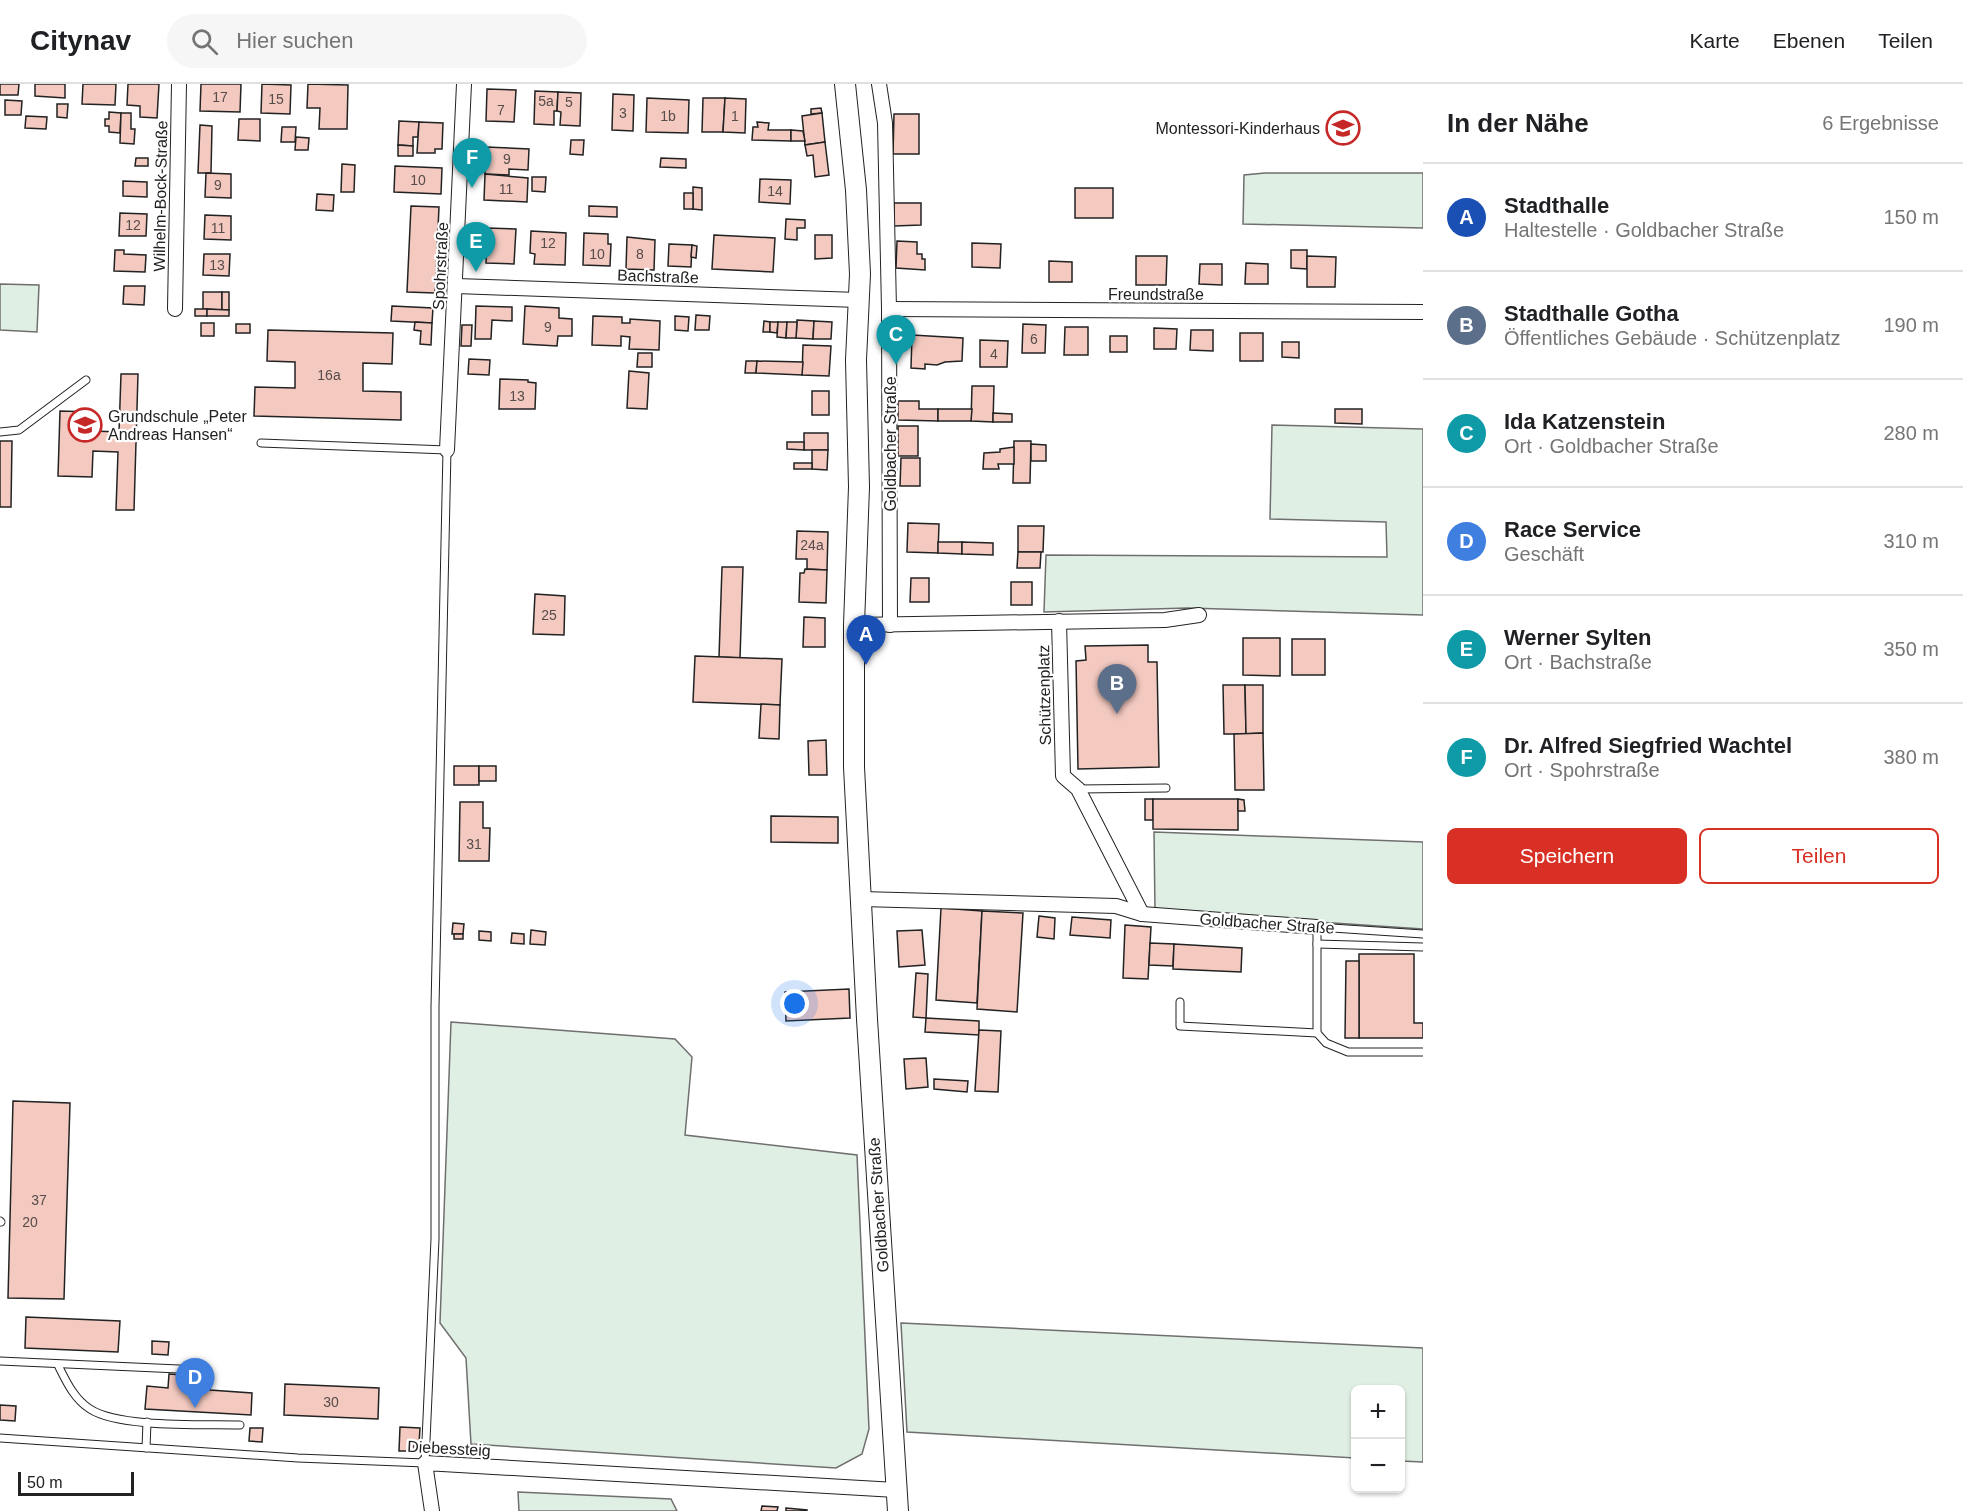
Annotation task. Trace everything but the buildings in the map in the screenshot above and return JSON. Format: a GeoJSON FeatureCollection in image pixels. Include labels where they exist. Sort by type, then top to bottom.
{"type":"FeatureCollection","features":[{"type":"Feature","properties":{"kind":"main road","name":"Goldbacher Straße"},"geometry":{"type":"LineString","coordinates":[[845,84],[856,190],[860,274],[856,360],[859,487],[854,626],[854,767],[898,1511]]}},
{"type":"Feature","properties":{"kind":"street","name":"Wilhelm-Bock-Straße"},"geometry":{"type":"LineString","coordinates":[[175,309],[179,84]]}},
{"type":"Feature","properties":{"kind":"street","name":"Spohrstraße"},"geometry":{"type":"LineString","coordinates":[[447,450],[464,84]]}},
{"type":"Feature","properties":{"kind":"street","name":"Goldbacher Straße"},"geometry":{"type":"LineString","coordinates":[[879,84],[885,123],[889,309],[890,625]]}},
{"type":"Feature","properties":{"kind":"street","name":"Bachstraße"},"geometry":{"type":"LineString","coordinates":[[456,286],[859,300]]}},
{"type":"Feature","properties":{"kind":"street","name":"Freundstraße"},"geometry":{"type":"LineString","coordinates":[[889,309],[1423,312]]}},
{"type":"Feature","properties":{"kind":"street"},"geometry":{"type":"LineString","coordinates":[[1059,621],[1165,620],[1199,615]]}},
{"type":"Feature","properties":{"kind":"street","name":"Schützenplatz"},"geometry":{"type":"LineString","coordinates":[[890,625],[1059,621],[1063,776],[1078,789],[1142,914]]}},
{"type":"Feature","properties":{"kind":"street"},"geometry":{"type":"LineString","coordinates":[[854,626],[890,625]]}},
{"type":"Feature","properties":{"kind":"street","name":"Goldbacher Straße"},"geometry":{"type":"LineString","coordinates":[[861,899],[1116,906],[1142,914],[1317,927]]}},
{"type":"Feature","properties":{"kind":"street"},"geometry":{"type":"LineString","coordinates":[[425,1463],[432,1511]]}},
{"type":"Feature","properties":{"kind":"street","name":"Diebessteig"},"geometry":{"type":"LineString","coordinates":[[425,1463],[896,1490]]}},
{"type":"Feature","properties":{"kind":"lane"},"geometry":{"type":"LineString","coordinates":[[0,432],[19,430],[86,380]]}},
{"type":"Feature","properties":{"kind":"lane"},"geometry":{"type":"LineString","coordinates":[[261,442],[447,450],[435,1006],[435,1239],[425,1463]]}},
{"type":"Feature","properties":{"kind":"lane"},"geometry":{"type":"LineString","coordinates":[[1078,789],[1166,788]]}},
{"type":"Feature","properties":{"kind":"lane"},"geometry":{"type":"LineString","coordinates":[[1317,927],[1317,1033],[1326,1043],[1348,1052],[1423,1052]]}},
{"type":"Feature","properties":{"kind":"lane","name":"Goldbacher Straße"},"geometry":{"type":"LineString","coordinates":[[1317,927],[1423,934]]}},
{"type":"Feature","properties":{"kind":"lane"},"geometry":{"type":"LineString","coordinates":[[1317,944],[1423,947]]}},
{"type":"Feature","properties":{"kind":"lane"},"geometry":{"type":"LineString","coordinates":[[1180,1002],[1179,1026],[1317,1033]]}},
{"type":"Feature","properties":{"kind":"lane"},"geometry":{"type":"LineString","coordinates":[[0,1361],[201,1370]]}},
{"type":"Feature","properties":{"kind":"lane"},"geometry":{"type":"LineString","coordinates":[[58,1365],[69,1387],[89,1409],[114,1420],[240,1425]]}},
{"type":"Feature","properties":{"kind":"lane"},"geometry":{"type":"LineString","coordinates":[[146,1448],[147,1422]]}},
{"type":"Feature","properties":{"kind":"lane","name":"Diebessteig"},"geometry":{"type":"LineString","coordinates":[[0,1438],[298,1458],[425,1463]]}},
{"type":"Feature","properties":{"kind":"green space"},"geometry":{"type":"Polygon","coordinates":[[[1423,173],[1423,228],[1243,224],[1244,175],[1423,173]]]}},
{"type":"Feature","properties":{"kind":"green space"},"geometry":{"type":"Polygon","coordinates":[[[0,284],[39,285],[37,332],[0,330],[0,284]]]}},
{"type":"Feature","properties":{"kind":"green space"},"geometry":{"type":"Polygon","coordinates":[[[1272,425],[1423,429],[1423,615],[1188,608],[1044,612],[1046,555],[1387,557],[1386,522],[1270,519],[1272,425]]]}},
{"type":"Feature","properties":{"kind":"green space"},"geometry":{"type":"Polygon","coordinates":[[[1154,832],[1423,842],[1423,929],[1155,911],[1154,832]]]}},
{"type":"Feature","properties":{"kind":"green space"},"geometry":{"type":"Polygon","coordinates":[[[451,1022],[675,1039],[692,1057],[685,1135],[857,1155],[869,1429],[862,1454],[836,1468],[471,1444],[466,1358],[440,1323],[451,1022]]]}},
{"type":"Feature","properties":{"kind":"green space"},"geometry":{"type":"Polygon","coordinates":[[[901,1323],[1423,1348],[1423,1462],[1405,1461],[1405,1385],[1351,1385],[1351,1458],[907,1432],[901,1323]]]}},
{"type":"Feature","properties":{"kind":"green space"},"geometry":{"type":"Polygon","coordinates":[[[518,1492],[671,1499],[677,1511],[519,1511],[518,1492]]]}},
{"type":"Feature","properties":{"kind":"place","name":"Montessori-Kinderhaus"},"geometry":{"type":"Point","coordinates":[1343,128]}},
{"type":"Feature","properties":{"kind":"place","name":"Dr. Alfred Siegfried Wachtel"},"geometry":{"type":"Point","coordinates":[472,188]}},
{"type":"Feature","properties":{"kind":"place","name":"Werner Sylten"},"geometry":{"type":"Point","coordinates":[476,272]}},
{"type":"Feature","properties":{"kind":"place","name":"Ida Katzenstein"},"geometry":{"type":"Point","coordinates":[896,365]}},
{"type":"Feature","properties":{"kind":"place","name":"Grundschule „Peter Andreas Hansen“"},"geometry":{"type":"Point","coordinates":[85,425]}},
{"type":"Feature","properties":{"kind":"place","name":"Stadthalle"},"geometry":{"type":"Point","coordinates":[866,665]}},
{"type":"Feature","properties":{"kind":"place","name":"Stadthalle Gotha"},"geometry":{"type":"Point","coordinates":[1117,714]}},
{"type":"Feature","properties":{"kind":"place","name":"Race Service"},"geometry":{"type":"Point","coordinates":[195,1408]}}]}
